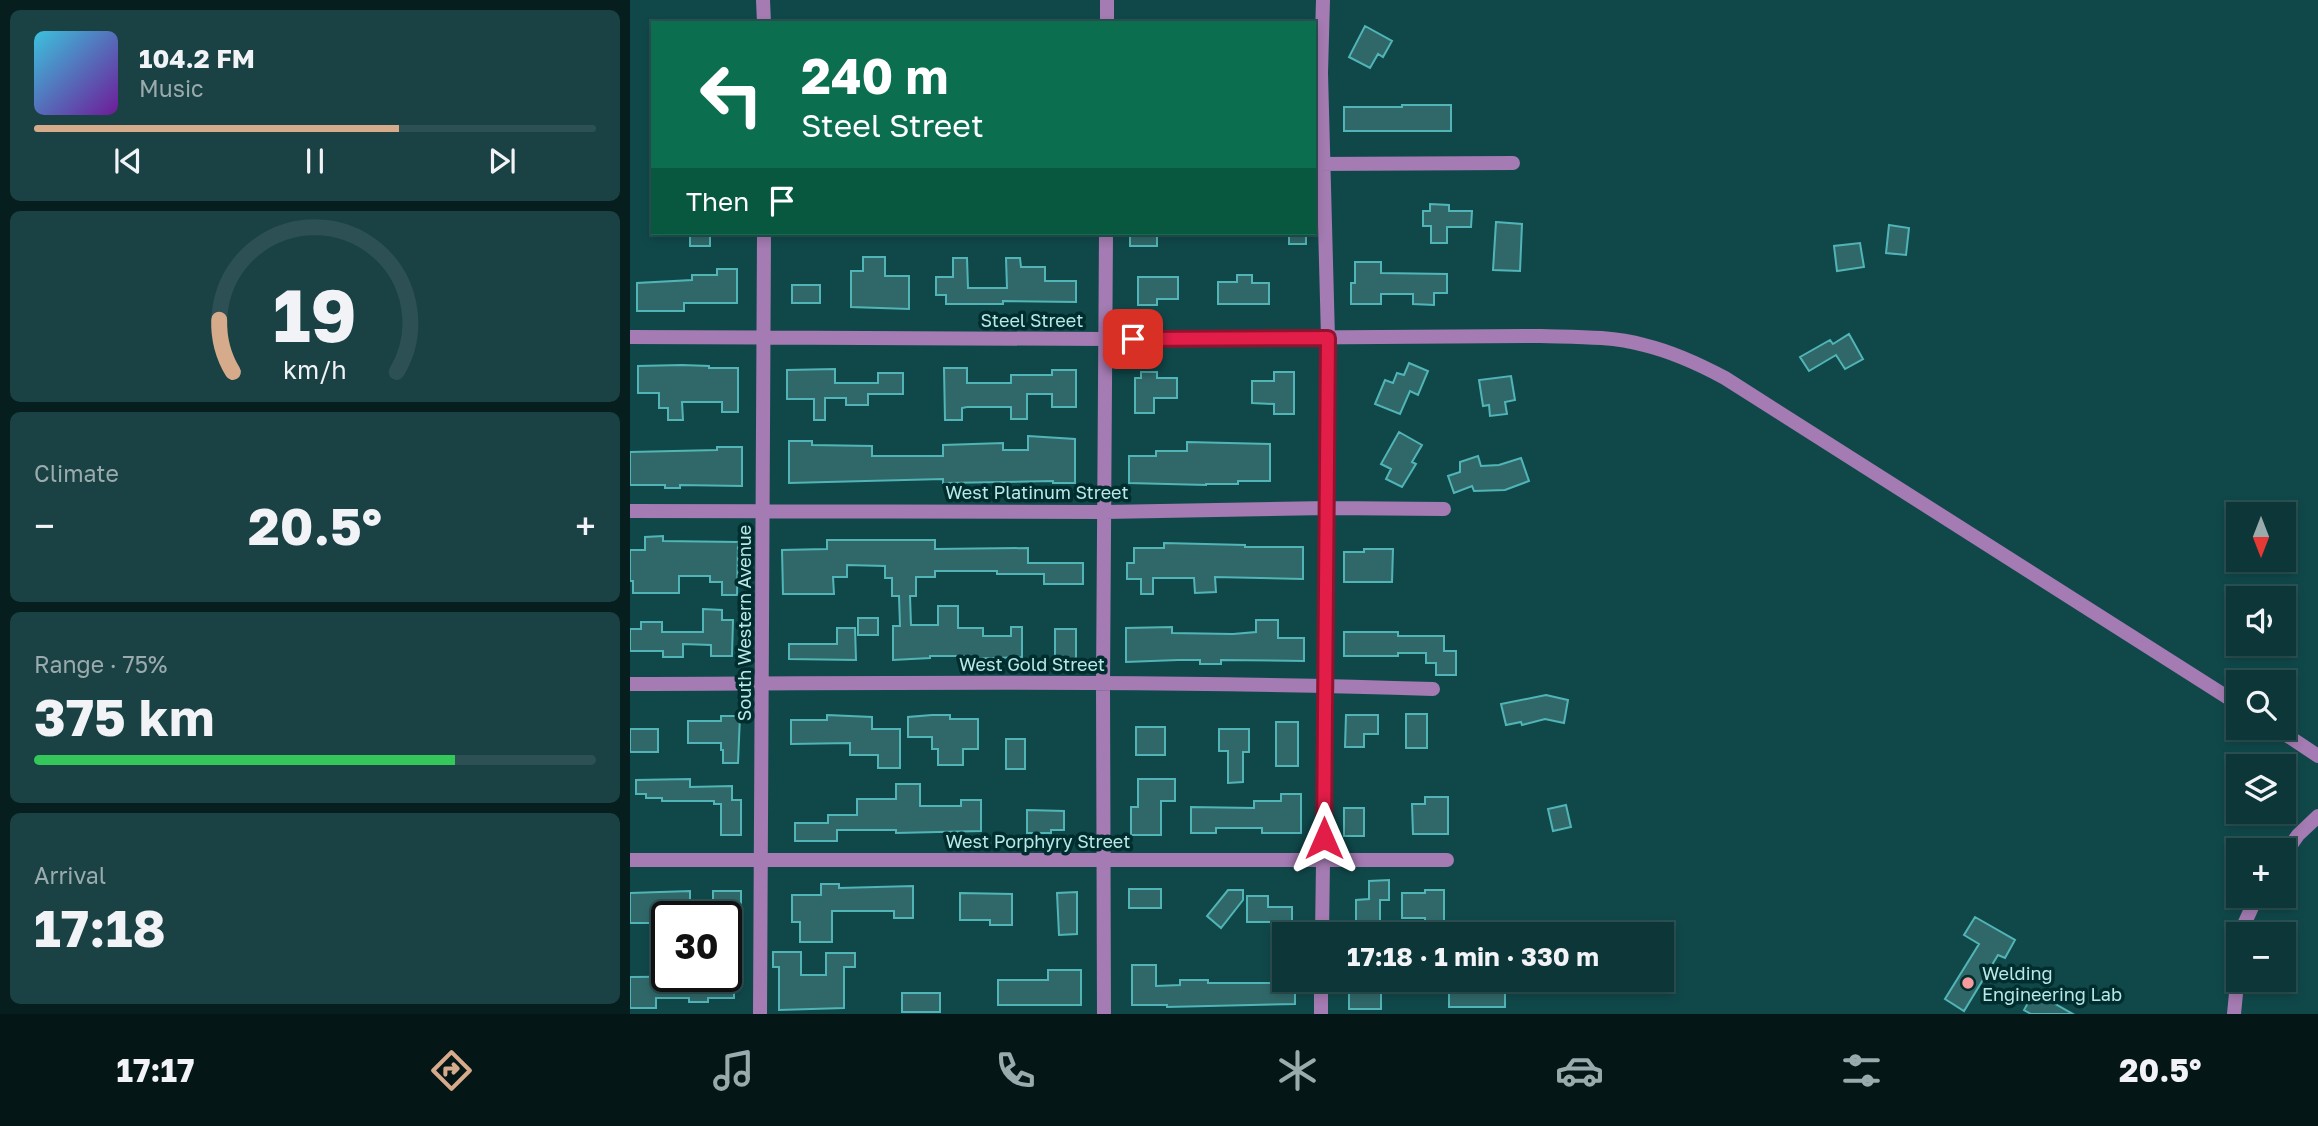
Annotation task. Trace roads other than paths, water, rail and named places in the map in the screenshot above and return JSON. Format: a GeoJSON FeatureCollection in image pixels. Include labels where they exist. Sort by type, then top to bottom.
{"type":"FeatureCollection","features":[{"type":"Feature","properties":{"kind":"street"},"geometry":{"type":"LineString","coordinates":[[764,0],[764,21]]}},
{"type":"Feature","properties":{"kind":"street"},"geometry":{"type":"LineString","coordinates":[[1107,0],[1107,21]]}},
{"type":"Feature","properties":{"kind":"street"},"geometry":{"type":"LineString","coordinates":[[1322,0],[1318,73],[1319,164],[1328,338],[1322,922]]}},
{"type":"Feature","properties":{"kind":"street"},"geometry":{"type":"LineString","coordinates":[[1319,164],[1513,163]]}},
{"type":"Feature","properties":{"kind":"street","name":"South Western Avenue"},"geometry":{"type":"LineString","coordinates":[[760,1014],[764,235]]}},
{"type":"Feature","properties":{"kind":"street"},"geometry":{"type":"LineString","coordinates":[[1104,1014],[1103,684],[1107,235]]}},
{"type":"Feature","properties":{"kind":"street","name":"Steel Street"},"geometry":{"type":"LineString","coordinates":[[630,337],[1106,339],[1475,336],[1600,338],[1643,344],[1688,359],[1732,382],[2226,696]]}},
{"type":"Feature","properties":{"kind":"street","name":"West Platinum Street"},"geometry":{"type":"LineString","coordinates":[[630,512],[1444,509]]}},
{"type":"Feature","properties":{"kind":"street","name":"West Gold Street"},"geometry":{"type":"LineString","coordinates":[[630,684],[1325,685],[1433,689]]}},
{"type":"Feature","properties":{"kind":"street"},"geometry":{"type":"LineString","coordinates":[[2294,740],[2318,756]]}},
{"type":"Feature","properties":{"kind":"street"},"geometry":{"type":"LineString","coordinates":[[2296,838],[2318,816]]}},
{"type":"Feature","properties":{"kind":"street","name":"West Porphyry Street"},"geometry":{"type":"LineString","coordinates":[[630,860],[1447,860]]}},
{"type":"Feature","properties":{"kind":"street"},"geometry":{"type":"LineString","coordinates":[[1321,992],[1321,1014]]}},
{"type":"Feature","properties":{"kind":"street"},"geometry":{"type":"LineString","coordinates":[[2234,1014],[2236,992]]}},
{"type":"Feature","properties":{"kind":"place","name":"Welding Engineering Lab"},"geometry":{"type":"Point","coordinates":[1968,983]}}]}
